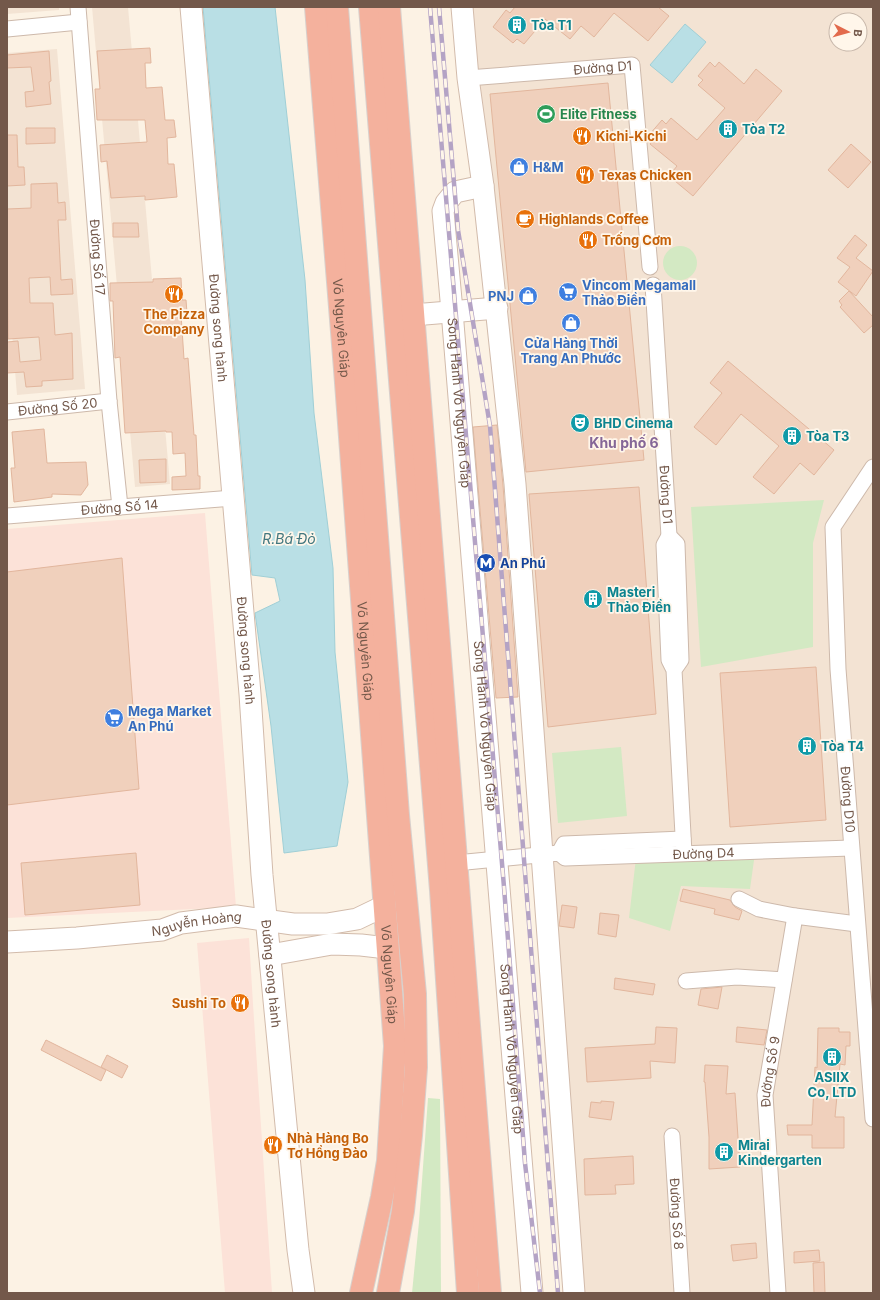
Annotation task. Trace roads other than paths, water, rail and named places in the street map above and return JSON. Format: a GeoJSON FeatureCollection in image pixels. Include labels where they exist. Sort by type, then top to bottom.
{"type":"FeatureCollection","features":[{"type":"Feature","properties":{"kind":"highway","name":"Võ Nguyên Giáp"},"geometry":{"type":"LineString","coordinates":[[316,7],[346,369],[395,1046],[389,1154],[382,1198],[361,1293]]}},
{"type":"Feature","properties":{"kind":"highway","name":"Võ Nguyên Giáp"},"geometry":{"type":"LineString","coordinates":[[337,7],[398,815],[414,994],[416,1067],[411,1135],[403,1211],[388,1293]]}},
{"type":"Feature","properties":{"kind":"highway"},"geometry":{"type":"LineString","coordinates":[[370,7],[442,890],[468,1293]]}},
{"type":"Feature","properties":{"kind":"highway"},"geometry":{"type":"LineString","coordinates":[[389,7],[490,1293]]}},
{"type":"Feature","properties":{"kind":"main road","name":"Đường song hành"},"geometry":{"type":"LineString","coordinates":[[191,7],[233,498],[266,920],[298,1250],[304,1293]]}},
{"type":"Feature","properties":{"kind":"main road"},"geometry":{"type":"LineString","coordinates":[[462,7],[468,78],[483,186],[497,308],[551,853],[574,1293]]}},
{"type":"Feature","properties":{"kind":"main road","name":"Song Hành Võ Nguyên Giáp"},"geometry":{"type":"LineString","coordinates":[[483,186],[455,192],[446,203],[443,211],[532,1293]]}},
{"type":"Feature","properties":{"kind":"main road"},"geometry":{"type":"LineString","coordinates":[[413,314],[497,308]]}},
{"type":"Feature","properties":{"kind":"main road","name":"Nguyễn Hoàng"},"geometry":{"type":"LineString","coordinates":[[7,942],[77,938],[162,930],[181,923],[236,916],[302,925],[327,924],[357,919],[384,906]]}},
{"type":"Feature","properties":{"kind":"main road"},"geometry":{"type":"LineString","coordinates":[[270,955],[332,944],[387,948]]}},
{"type":"Feature","properties":{"kind":"street","name":"Đường Số 17"},"geometry":{"type":"LineString","coordinates":[[78,7],[109,401],[120,507]]}},
{"type":"Feature","properties":{"kind":"street"},"geometry":{"type":"LineString","coordinates":[[7,29],[79,22]]}},
{"type":"Feature","properties":{"kind":"street","name":"Đường D1"},"geometry":{"type":"LineString","coordinates":[[468,78],[632,65],[650,267]]}},
{"type":"Feature","properties":{"kind":"street","name":"Đường D1"},"geometry":{"type":"LineString","coordinates":[[653,285],[669,536],[677,544],[681,660],[674,670],[684,846]]}},
{"type":"Feature","properties":{"kind":"street","name":"Đường Số 20"},"geometry":{"type":"LineString","coordinates":[[7,411],[109,401]]}},
{"type":"Feature","properties":{"kind":"street","name":"Đường D10"},"geometry":{"type":"LineString","coordinates":[[873,467],[833,527],[838,669],[873,1119]]}},
{"type":"Feature","properties":{"kind":"street","name":"Đường Số 14"},"geometry":{"type":"LineString","coordinates":[[7,516],[233,498]]}},
{"type":"Feature","properties":{"kind":"street","name":"Đường D4"},"geometry":{"type":"LineString","coordinates":[[456,863],[551,853],[564,844],[600,850],[684,846],[851,848]]}},
{"type":"Feature","properties":{"kind":"street"},"geometry":{"type":"LineString","coordinates":[[739,899],[759,909],[795,916],[857,924]]}},
{"type":"Feature","properties":{"kind":"street","name":"Đường Số 9"},"geometry":{"type":"LineString","coordinates":[[778,1293],[765,1095],[795,916]]}},
{"type":"Feature","properties":{"kind":"street"},"geometry":{"type":"LineString","coordinates":[[686,981],[737,977],[784,980]]}},
{"type":"Feature","properties":{"kind":"street","name":"Đường Số 8"},"geometry":{"type":"LineString","coordinates":[[672,1136],[682,1293]]}},
{"type":"Feature","properties":{"kind":"water","name":"R.Bá Đỏ"},"geometry":{"type":"Polygon","coordinates":[[[203,7],[275,7],[305,280],[314,413],[333,568],[335,652],[348,782],[337,846],[284,853],[271,726],[255,613],[280,601],[275,578],[252,575],[203,7]]]}},
{"type":"Feature","properties":{"kind":"water"},"geometry":{"type":"Polygon","coordinates":[[[685,24],[706,42],[672,83],[650,65],[685,24]]]}},
{"type":"Feature","properties":{"kind":"railway"},"geometry":{"type":"LineString","coordinates":[[430,7],[504,887],[525,1163],[540,1293]]}},
{"type":"Feature","properties":{"kind":"railway"},"geometry":{"type":"LineString","coordinates":[[439,7],[458,230],[490,426],[558,1293]]}},
{"type":"Feature","properties":{"kind":"place","name":"Tòa T1"},"geometry":{"type":"Point","coordinates":[517,25]}},
{"type":"Feature","properties":{"kind":"place","name":"Elite Fitness"},"geometry":{"type":"Point","coordinates":[546,114]}},
{"type":"Feature","properties":{"kind":"place","name":"Tòa T2"},"geometry":{"type":"Point","coordinates":[728,129]}},
{"type":"Feature","properties":{"kind":"place","name":"Kichi-Kichi"},"geometry":{"type":"Point","coordinates":[582,136]}},
{"type":"Feature","properties":{"kind":"place","name":"H&M"},"geometry":{"type":"Point","coordinates":[519,167]}},
{"type":"Feature","properties":{"kind":"place","name":"Texas Chicken"},"geometry":{"type":"Point","coordinates":[585,175]}},
{"type":"Feature","properties":{"kind":"place","name":"Highlands Coffee"},"geometry":{"type":"Point","coordinates":[525,219]}},
{"type":"Feature","properties":{"kind":"place","name":"Trống Cơm"},"geometry":{"type":"Point","coordinates":[588,240]}},
{"type":"Feature","properties":{"kind":"place","name":"Vincom Megamall Thảo Điền"},"geometry":{"type":"Point","coordinates":[568,292]}},
{"type":"Feature","properties":{"kind":"place","name":"The Pizza Company"},"geometry":{"type":"Point","coordinates":[174,294]}},
{"type":"Feature","properties":{"kind":"place","name":"PNJ"},"geometry":{"type":"Point","coordinates":[528,296]}},
{"type":"Feature","properties":{"kind":"place","name":"Cửa Hàng Thời Trang An Phước"},"geometry":{"type":"Point","coordinates":[571,323]}},
{"type":"Feature","properties":{"kind":"place","name":"BHD Cinema"},"geometry":{"type":"Point","coordinates":[580,423]}},
{"type":"Feature","properties":{"kind":"place","name":"Tòa T3"},"geometry":{"type":"Point","coordinates":[792,436]}},
{"type":"Feature","properties":{"kind":"place","name":"An Phú"},"geometry":{"type":"Point","coordinates":[486,563]}},
{"type":"Feature","properties":{"kind":"place","name":"Masteri Thảo Điền"},"geometry":{"type":"Point","coordinates":[593,599]}},
{"type":"Feature","properties":{"kind":"place","name":"Mega Market An Phú"},"geometry":{"type":"Point","coordinates":[114,718]}},
{"type":"Feature","properties":{"kind":"place","name":"Tòa T4"},"geometry":{"type":"Point","coordinates":[807,746]}},
{"type":"Feature","properties":{"kind":"place","name":"Sushi To"},"geometry":{"type":"Point","coordinates":[240,1003]}},
{"type":"Feature","properties":{"kind":"place","name":"ASIIX Co, LTD"},"geometry":{"type":"Point","coordinates":[832,1057]}},
{"type":"Feature","properties":{"kind":"place","name":"Nhà Hàng Bo Tơ Hồng Đào"},"geometry":{"type":"Point","coordinates":[273,1145]}},
{"type":"Feature","properties":{"kind":"place","name":"Mirai Kindergarten"},"geometry":{"type":"Point","coordinates":[724,1152]}},
{"type":"Feature","properties":{"kind":"district","name":"Khu phố 6"},"geometry":{"type":"Point","coordinates":[624,443]}}]}
